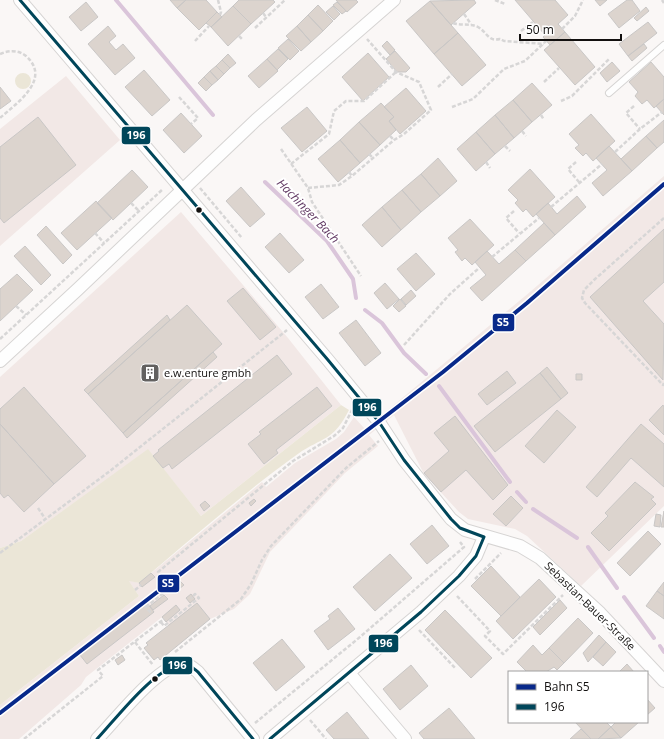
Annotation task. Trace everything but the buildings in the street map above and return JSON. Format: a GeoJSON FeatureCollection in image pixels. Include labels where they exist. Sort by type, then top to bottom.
{"type":"FeatureCollection","features":[{"type":"Feature","properties":{"kind":"street","name":"Sebastian-Bauer-Straße"},"geometry":{"type":"LineString","coordinates":[[20,0],[297,323],[379,422],[404,460],[451,519],[460,528],[484,537],[527,549],[540,558],[572,586],[664,681]]}},
{"type":"Feature","properties":{"kind":"street"},"geometry":{"type":"LineString","coordinates":[[0,361],[256,120],[394,0]]}},
{"type":"Feature","properties":{"kind":"street"},"geometry":{"type":"LineString","coordinates":[[270,739],[421,612],[459,576],[476,556],[484,537]]}},
{"type":"Feature","properties":{"kind":"street"},"geometry":{"type":"LineString","coordinates":[[97,739],[137,695],[161,675],[181,664],[191,666],[249,735]]}},
{"type":"Feature","properties":{"kind":"street"},"geometry":{"type":"LineString","coordinates":[[349,673],[405,739]]}},
{"type":"Feature","properties":{"kind":"lane"},"geometry":{"type":"LineString","coordinates":[[609,93],[664,45]]}},
{"type":"Feature","properties":{"kind":"path"},"geometry":{"type":"LineString","coordinates":[[218,0],[221,12],[220,15]]}},
{"type":"Feature","properties":{"kind":"path"},"geometry":{"type":"LineString","coordinates":[[255,28],[285,0]]}},
{"type":"Feature","properties":{"kind":"path"},"geometry":{"type":"LineString","coordinates":[[495,0],[505,4]]}},
{"type":"Feature","properties":{"kind":"path"},"geometry":{"type":"LineString","coordinates":[[562,29],[575,16],[582,1]]}},
{"type":"Feature","properties":{"kind":"path"},"geometry":{"type":"LineString","coordinates":[[263,13],[266,17]]}},
{"type":"Feature","properties":{"kind":"path"},"geometry":{"type":"LineString","coordinates":[[464,14],[472,24]]}},
{"type":"Feature","properties":{"kind":"path"},"geometry":{"type":"LineString","coordinates":[[522,31],[534,22]]}},
{"type":"Feature","properties":{"kind":"path"},"geometry":{"type":"LineString","coordinates":[[453,23],[472,24],[481,28],[490,39],[494,40],[500,39],[504,41],[544,44]]}},
{"type":"Feature","properties":{"kind":"path"},"geometry":{"type":"LineString","coordinates":[[195,41],[209,26]]}},
{"type":"Feature","properties":{"kind":"path"},"geometry":{"type":"LineString","coordinates":[[239,36],[242,39]]}},
{"type":"Feature","properties":{"kind":"path"},"geometry":{"type":"LineString","coordinates":[[308,188],[339,185],[352,176],[372,157],[404,134],[431,110],[419,82],[396,72],[366,39]]}},
{"type":"Feature","properties":{"kind":"path"},"geometry":{"type":"LineString","coordinates":[[452,107],[473,99],[504,69],[526,61],[546,41]]}},
{"type":"Feature","properties":{"kind":"path"},"geometry":{"type":"LineString","coordinates":[[0,54],[13,50],[23,54],[33,62],[36,69],[34,83],[28,92],[0,118]]}},
{"type":"Feature","properties":{"kind":"path"},"geometry":{"type":"LineString","coordinates":[[561,101],[572,96],[609,59]]}},
{"type":"Feature","properties":{"kind":"path"},"geometry":{"type":"LineString","coordinates":[[544,82],[559,68]]}},
{"type":"Feature","properties":{"kind":"path"},"geometry":{"type":"LineString","coordinates":[[291,164],[316,142],[329,134],[334,110],[346,101],[364,101],[396,72]]}},
{"type":"Feature","properties":{"kind":"path"},"geometry":{"type":"LineString","coordinates":[[438,87],[452,74]]}},
{"type":"Feature","properties":{"kind":"path"},"geometry":{"type":"LineString","coordinates":[[179,97],[198,118],[191,124]]}},
{"type":"Feature","properties":{"kind":"path"},"geometry":{"type":"LineString","coordinates":[[634,106],[626,113],[640,129]]}},
{"type":"Feature","properties":{"kind":"path"},"geometry":{"type":"LineString","coordinates":[[615,152],[640,129],[662,112]]}},
{"type":"Feature","properties":{"kind":"path"},"geometry":{"type":"LineString","coordinates":[[541,114],[544,120]]}},
{"type":"Feature","properties":{"kind":"path"},"geometry":{"type":"LineString","coordinates":[[522,131],[526,136]]}},
{"type":"Feature","properties":{"kind":"path"},"geometry":{"type":"LineString","coordinates":[[390,136],[394,140]]}},
{"type":"Feature","properties":{"kind":"path"},"geometry":{"type":"LineString","coordinates":[[505,146],[510,151]]}},
{"type":"Feature","properties":{"kind":"path"},"geometry":{"type":"LineString","coordinates":[[280,149],[308,188],[312,202],[362,276]]}},
{"type":"Feature","properties":{"kind":"path"},"geometry":{"type":"LineString","coordinates":[[369,154],[372,157]]}},
{"type":"Feature","properties":{"kind":"path"},"geometry":{"type":"LineString","coordinates":[[486,162],[490,168]]}},
{"type":"Feature","properties":{"kind":"path"},"geometry":{"type":"LineString","coordinates":[[576,162],[568,169],[579,182]]}},
{"type":"Feature","properties":{"kind":"path"},"geometry":{"type":"LineString","coordinates":[[551,207],[602,164]]}},
{"type":"Feature","properties":{"kind":"path"},"geometry":{"type":"LineString","coordinates":[[349,172],[352,176]]}},
{"type":"Feature","properties":{"kind":"path"},"geometry":{"type":"LineString","coordinates":[[0,339],[174,180]]}},
{"type":"Feature","properties":{"kind":"path"},"geometry":{"type":"LineString","coordinates":[[131,203],[139,211]]}},
{"type":"Feature","properties":{"kind":"path"},"geometry":{"type":"LineString","coordinates":[[514,211],[506,218],[519,233]]}},
{"type":"Feature","properties":{"kind":"path"},"geometry":{"type":"LineString","coordinates":[[492,257],[519,233],[539,218]]}},
{"type":"Feature","properties":{"kind":"path"},"geometry":{"type":"LineString","coordinates":[[664,218],[594,280],[584,290],[582,298],[641,364],[663,384],[664,383]]}},
{"type":"Feature","properties":{"kind":"path"},"geometry":{"type":"LineString","coordinates":[[95,233],[104,243]]}},
{"type":"Feature","properties":{"kind":"path"},"geometry":{"type":"LineString","coordinates":[[404,345],[450,294],[480,268]]}},
{"type":"Feature","properties":{"kind":"path"},"geometry":{"type":"LineString","coordinates":[[16,306],[26,315]]}},
{"type":"Feature","properties":{"kind":"path"},"geometry":{"type":"LineString","coordinates":[[0,553],[46,520],[297,323]]}},
{"type":"Feature","properties":{"kind":"path"},"geometry":{"type":"LineString","coordinates":[[281,325],[290,337]]}},
{"type":"Feature","properties":{"kind":"path"},"geometry":{"type":"LineString","coordinates":[[347,404],[356,415]]}},
{"type":"Feature","properties":{"kind":"path"},"geometry":{"type":"LineString","coordinates":[[162,577],[156,572],[293,461],[334,436],[343,428],[352,410]]}},
{"type":"Feature","properties":{"kind":"path"},"geometry":{"type":"LineString","coordinates":[[374,436],[383,448]]}},
{"type":"Feature","properties":{"kind":"path"},"geometry":{"type":"LineString","coordinates":[[172,655],[241,599],[251,584],[262,560],[271,546],[346,468],[378,441]]}},
{"type":"Feature","properties":{"kind":"path"},"geometry":{"type":"LineString","coordinates":[[38,508],[46,520]]}},
{"type":"Feature","properties":{"kind":"path"},"geometry":{"type":"LineString","coordinates":[[249,735],[464,547],[459,540]]}},
{"type":"Feature","properties":{"kind":"path"},"geometry":{"type":"LineString","coordinates":[[135,590],[141,585]]}},
{"type":"Feature","properties":{"kind":"path"},"geometry":{"type":"LineString","coordinates":[[152,614],[150,609],[145,606],[171,587],[174,590],[180,585]]}},
{"type":"Feature","properties":{"kind":"path"},"geometry":{"type":"LineString","coordinates":[[457,596],[490,631],[485,636],[503,654],[572,586]]}},
{"type":"Feature","properties":{"kind":"path"},"geometry":{"type":"LineString","coordinates":[[161,622],[164,626],[199,598],[195,594],[191,598]]}},
{"type":"Feature","properties":{"kind":"path"},"geometry":{"type":"LineString","coordinates":[[24,739],[103,676],[98,670],[164,619]]}},
{"type":"Feature","properties":{"kind":"path"},"geometry":{"type":"LineString","coordinates":[[418,629],[456,669]]}},
{"type":"Feature","properties":{"kind":"path"},"geometry":{"type":"LineString","coordinates":[[135,642],[144,656],[161,675]]}},
{"type":"Feature","properties":{"kind":"path"},"geometry":{"type":"LineString","coordinates":[[310,720],[326,739]]}},
{"type":"Feature","properties":{"kind":"shaded area"},"geometry":{"type":"Polygon","coordinates":[[[23,73],[29,75],[31,81],[29,87],[23,89],[17,87],[15,81],[17,75],[23,73]]]}},
{"type":"Feature","properties":{"kind":"shaded area"},"geometry":{"type":"Polygon","coordinates":[[[66,76],[120,140],[0,246],[0,129],[66,76]]]}},
{"type":"Feature","properties":{"kind":"shaded area"},"geometry":{"type":"Polygon","coordinates":[[[664,176],[664,506],[581,586],[527,536],[515,529],[468,519],[459,512],[424,474],[394,415],[369,435],[378,446],[345,473],[270,552],[250,594],[234,609],[210,619],[197,603],[169,626],[162,617],[86,677],[81,685],[19,739],[0,739],[0,705],[139,596],[128,580],[139,583],[262,482],[266,487],[295,463],[336,439],[344,432],[354,417],[365,429],[530,292],[664,176]]]}},
{"type":"Feature","properties":{"kind":"shaded area"},"geometry":{"type":"Polygon","coordinates":[[[181,212],[288,338],[341,405],[201,516],[148,450],[21,541],[0,548],[0,377],[181,212]]]}},
{"type":"Feature","properties":{"kind":"shaded area"},"geometry":{"type":"Polygon","coordinates":[[[341,405],[349,410],[339,427],[334,432],[287,461],[139,583],[129,581],[139,596],[0,705],[0,548],[21,541],[148,449],[201,516],[341,405]]]}},
{"type":"Feature","properties":{"kind":"waterway","name":"Hachinger Bach"},"geometry":{"type":"LineString","coordinates":[[116,0],[213,115]]}},
{"type":"Feature","properties":{"kind":"waterway","name":"Hachinger Bach"},"geometry":{"type":"LineString","coordinates":[[265,182],[327,241],[353,279],[356,298]]}},
{"type":"Feature","properties":{"kind":"waterway","name":"Hachinger Bach"},"geometry":{"type":"LineString","coordinates":[[365,310],[382,323],[404,353],[426,374]]}},
{"type":"Feature","properties":{"kind":"waterway","name":"Hachinger Bach"},"geometry":{"type":"LineString","coordinates":[[439,386],[510,482]]}},
{"type":"Feature","properties":{"kind":"waterway","name":"Hachinger Bach"},"geometry":{"type":"LineString","coordinates":[[517,492],[526,502]]}},
{"type":"Feature","properties":{"kind":"waterway","name":"Hachinger Bach"},"geometry":{"type":"LineString","coordinates":[[533,509],[577,538]]}},
{"type":"Feature","properties":{"kind":"waterway","name":"Hachinger Bach"},"geometry":{"type":"LineString","coordinates":[[588,547],[617,588]]}},
{"type":"Feature","properties":{"kind":"waterway","name":"Hachinger Bach"},"geometry":{"type":"LineString","coordinates":[[624,597],[654,638]]}},
{"type":"Feature","properties":{"kind":"waterway","name":"Hachinger Bach"},"geometry":{"type":"LineString","coordinates":[[660,646],[664,652]]}},
{"type":"Feature","properties":{"kind":"rail line","name":"S5"},"geometry":{"type":"LineString","coordinates":[[0,713],[443,372],[527,303],[664,184]]}},
{"type":"Feature","properties":{"kind":"transit line","name":"196"},"geometry":{"type":"LineString","coordinates":[[20,0],[328,360],[379,422],[404,460],[451,519],[460,528],[484,537]]}},
{"type":"Feature","properties":{"kind":"transit line","name":"196"},"geometry":{"type":"LineString","coordinates":[[270,739],[421,612],[459,576],[476,556],[484,537]]}},
{"type":"Feature","properties":{"kind":"transit line","name":"196"},"geometry":{"type":"LineString","coordinates":[[97,739],[148,684],[171,667],[182,664],[186,664],[198,672],[253,739]]}},
{"type":"Feature","properties":{"kind":"place","name":"e.w.enture gmbh"},"geometry":{"type":"Point","coordinates":[150,373]}}]}
